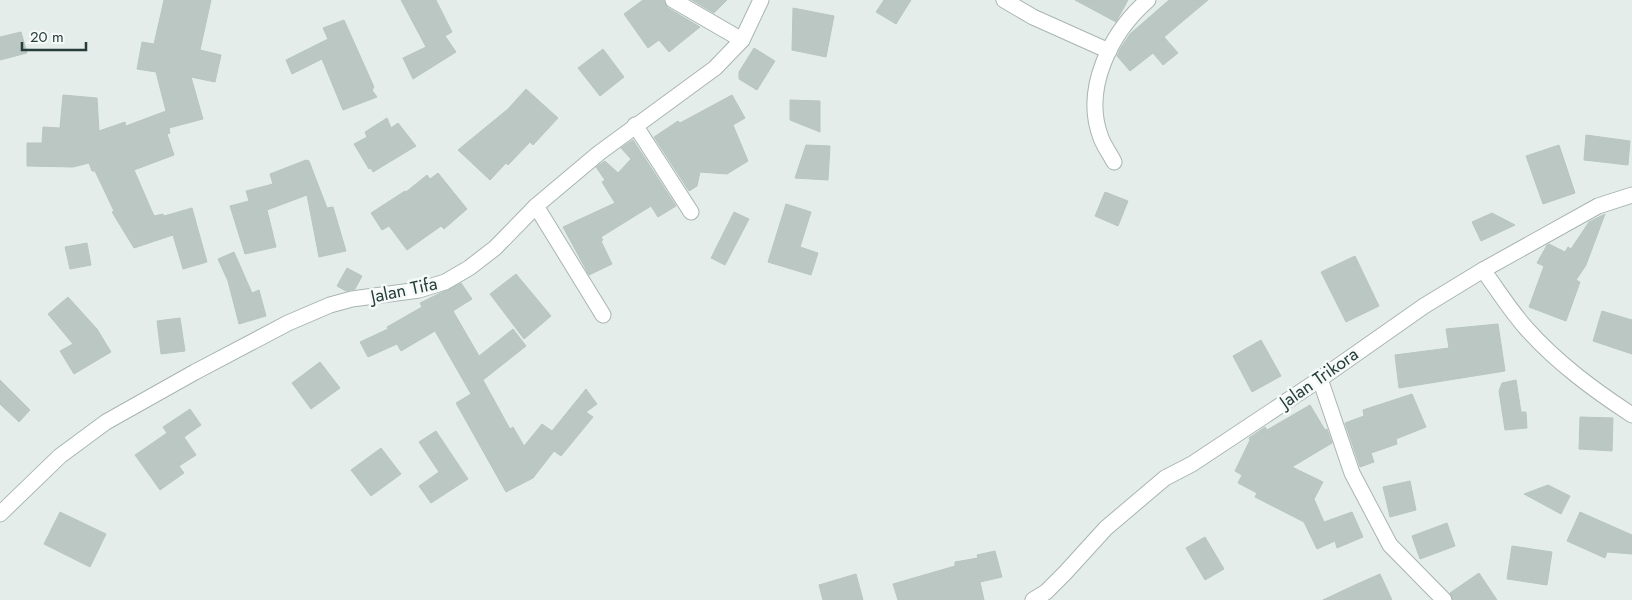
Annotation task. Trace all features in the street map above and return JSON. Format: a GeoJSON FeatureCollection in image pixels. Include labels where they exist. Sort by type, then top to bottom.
{"type":"FeatureCollection","features":[{"type":"Feature","properties":{"kind":"street"},"geometry":{"type":"LineString","coordinates":[[673,0],[742,40]]}},
{"type":"Feature","properties":{"kind":"street","name":"Jalan Tifa"},"geometry":{"type":"LineString","coordinates":[[0,514],[60,456],[106,422],[149,396],[288,323],[330,305],[352,299],[419,290],[445,282],[495,248],[536,206],[635,125],[715,68],[742,40],[760,0]]}},
{"type":"Feature","properties":{"kind":"street"},"geometry":{"type":"LineString","coordinates":[[1004,0],[1034,17],[1109,51]]}},
{"type":"Feature","properties":{"kind":"street"},"geometry":{"type":"LineString","coordinates":[[1114,162],[1101,137],[1094,103],[1098,75],[1109,51],[1128,23],[1148,0]]}},
{"type":"Feature","properties":{"kind":"street"},"geometry":{"type":"LineString","coordinates":[[635,125],[691,212]]}},
{"type":"Feature","properties":{"kind":"street","name":"Jalan Trikora"},"geometry":{"type":"LineString","coordinates":[[1033,600],[1046,592],[1106,528],[1165,478],[1192,464],[1320,379],[1424,306],[1482,270],[1598,206],[1632,195]]}},
{"type":"Feature","properties":{"kind":"street"},"geometry":{"type":"LineString","coordinates":[[536,206],[602,315]]}},
{"type":"Feature","properties":{"kind":"street"},"geometry":{"type":"LineString","coordinates":[[1482,270],[1526,328],[1590,387],[1632,416]]}},
{"type":"Feature","properties":{"kind":"street"},"geometry":{"type":"LineString","coordinates":[[1320,379],[1352,473],[1390,545],[1444,600]]}},
{"type":"Feature","properties":{"kind":"building"},"geometry":{"type":"Polygon","coordinates":[[[164,0],[211,0],[200,50],[221,55],[215,82],[191,77],[203,119],[169,128],[170,133],[167,134],[174,155],[134,170],[154,216],[163,214],[164,216],[192,208],[207,262],[183,269],[173,235],[134,248],[112,212],[114,211],[95,171],[92,171],[89,163],[73,167],[27,166],[27,143],[42,143],[43,127],[60,128],[63,95],[97,98],[99,131],[125,122],[126,126],[166,111],[156,72],[137,69],[142,42],[154,44],[164,0]]]}},
{"type":"Feature","properties":{"kind":"building"},"geometry":{"type":"Polygon","coordinates":[[[401,0],[436,0],[452,32],[445,36],[456,52],[413,79],[403,58],[426,47],[401,0]]]}},
{"type":"Feature","properties":{"kind":"building"},"geometry":{"type":"Polygon","coordinates":[[[643,0],[664,0],[668,8],[700,27],[669,52],[659,40],[648,48],[624,14],[643,0]]]}},
{"type":"Feature","properties":{"kind":"building"},"geometry":{"type":"Polygon","coordinates":[[[692,0],[727,0],[714,13],[692,0]]]}},
{"type":"Feature","properties":{"kind":"building"},"geometry":{"type":"Polygon","coordinates":[[[884,0],[911,0],[896,24],[876,12],[884,0]]]}},
{"type":"Feature","properties":{"kind":"building"},"geometry":{"type":"Polygon","coordinates":[[[1075,0],[1128,0],[1116,22],[1075,0]]]}},
{"type":"Feature","properties":{"kind":"building"},"geometry":{"type":"Polygon","coordinates":[[[1169,0],[1208,0],[1164,37],[1178,53],[1163,65],[1153,53],[1130,71],[1117,56],[1120,49],[1130,34],[1169,0]]]}},
{"type":"Feature","properties":{"kind":"building"},"geometry":{"type":"Polygon","coordinates":[[[793,8],[834,16],[826,57],[792,50],[793,8]]]}},
{"type":"Feature","properties":{"kind":"building"},"geometry":{"type":"Polygon","coordinates":[[[344,20],[374,87],[372,90],[377,97],[343,110],[322,59],[292,74],[286,60],[328,39],[323,28],[344,20]]]}},
{"type":"Feature","properties":{"kind":"building"},"geometry":{"type":"Polygon","coordinates":[[[21,32],[27,53],[0,60],[0,37],[21,32]]]}},
{"type":"Feature","properties":{"kind":"building"},"geometry":{"type":"Polygon","coordinates":[[[754,48],[775,61],[757,90],[739,79],[739,72],[754,48]]]}},
{"type":"Feature","properties":{"kind":"building"},"geometry":{"type":"Polygon","coordinates":[[[603,49],[624,77],[600,96],[578,68],[603,49]]]}},
{"type":"Feature","properties":{"kind":"building"},"geometry":{"type":"Polygon","coordinates":[[[526,89],[558,118],[533,145],[530,142],[508,165],[506,163],[490,180],[458,150],[508,109],[526,89]]]}},
{"type":"Feature","properties":{"kind":"building"},"geometry":{"type":"Polygon","coordinates":[[[732,95],[745,118],[733,125],[748,161],[727,174],[700,172],[697,186],[689,191],[654,137],[678,121],[680,123],[732,95]]]}},
{"type":"Feature","properties":{"kind":"building"},"geometry":{"type":"Polygon","coordinates":[[[790,100],[820,101],[820,132],[790,120],[790,100]]]}},
{"type":"Feature","properties":{"kind":"building"},"geometry":{"type":"Polygon","coordinates":[[[387,118],[391,128],[398,123],[416,146],[373,172],[371,168],[369,169],[354,144],[367,137],[365,132],[387,118]]]}},
{"type":"Feature","properties":{"kind":"building"},"geometry":{"type":"Polygon","coordinates":[[[1586,135],[1630,141],[1628,165],[1584,160],[1586,135]]]}},
{"type":"Feature","properties":{"kind":"building"},"geometry":{"type":"Polygon","coordinates":[[[633,140],[676,206],[658,217],[651,206],[601,237],[603,240],[601,241],[612,264],[589,275],[563,227],[615,203],[602,182],[605,180],[596,167],[605,161],[618,173],[631,159],[621,148],[633,140]]]}},
{"type":"Feature","properties":{"kind":"building"},"geometry":{"type":"Polygon","coordinates":[[[806,145],[830,146],[828,180],[795,178],[806,145]]]}},
{"type":"Feature","properties":{"kind":"building"},"geometry":{"type":"Polygon","coordinates":[[[1559,145],[1575,193],[1543,204],[1526,156],[1559,145]]]}},
{"type":"Feature","properties":{"kind":"building"},"geometry":{"type":"Polygon","coordinates":[[[306,160],[309,161],[327,208],[333,207],[346,251],[319,257],[307,195],[267,210],[276,247],[245,254],[230,206],[249,201],[246,191],[273,184],[270,174],[306,160]]]}},
{"type":"Feature","properties":{"kind":"building"},"geometry":{"type":"Polygon","coordinates":[[[438,173],[467,209],[444,229],[441,226],[407,250],[389,226],[382,230],[371,213],[406,192],[427,175],[430,179],[438,173]]]}},
{"type":"Feature","properties":{"kind":"building"},"geometry":{"type":"Polygon","coordinates":[[[1105,192],[1128,201],[1118,226],[1095,216],[1105,192]]]}},
{"type":"Feature","properties":{"kind":"building"},"geometry":{"type":"Polygon","coordinates":[[[786,204],[811,212],[800,247],[818,253],[811,275],[768,262],[786,204]]]}},
{"type":"Feature","properties":{"kind":"building"},"geometry":{"type":"Polygon","coordinates":[[[734,212],[749,219],[725,265],[711,258],[734,212]]]}},
{"type":"Feature","properties":{"kind":"building"},"geometry":{"type":"Polygon","coordinates":[[[1492,213],[1515,225],[1481,241],[1472,222],[1492,213]]]}},
{"type":"Feature","properties":{"kind":"building"},"geometry":{"type":"Polygon","coordinates":[[[1605,214],[1586,265],[1576,280],[1580,282],[1566,321],[1529,307],[1544,266],[1537,263],[1547,245],[1549,244],[1565,252],[1568,247],[1571,249],[1589,222],[1605,214]]]}},
{"type":"Feature","properties":{"kind":"building"},"geometry":{"type":"Polygon","coordinates":[[[87,243],[91,265],[70,269],[65,247],[87,243]]]}},
{"type":"Feature","properties":{"kind":"building"},"geometry":{"type":"Polygon","coordinates":[[[234,252],[252,293],[259,290],[266,316],[239,324],[228,281],[218,259],[234,252]]]}},
{"type":"Feature","properties":{"kind":"building"},"geometry":{"type":"Polygon","coordinates":[[[1355,256],[1379,306],[1346,322],[1321,272],[1355,256]]]}},
{"type":"Feature","properties":{"kind":"building"},"geometry":{"type":"Polygon","coordinates":[[[347,268],[362,276],[355,289],[346,291],[337,286],[347,268]]]}},
{"type":"Feature","properties":{"kind":"building"},"geometry":{"type":"Polygon","coordinates":[[[516,274],[551,316],[524,339],[490,294],[516,274]]]}},
{"type":"Feature","properties":{"kind":"building"},"geometry":{"type":"Polygon","coordinates":[[[461,283],[472,299],[453,311],[479,356],[513,329],[526,346],[483,380],[510,429],[513,427],[524,446],[542,424],[552,431],[586,389],[597,404],[586,412],[593,417],[561,456],[554,451],[533,478],[506,492],[456,403],[471,394],[435,331],[401,351],[397,344],[368,357],[360,342],[388,329],[387,327],[422,307],[420,303],[461,283]]]}},
{"type":"Feature","properties":{"kind":"building"},"geometry":{"type":"Polygon","coordinates":[[[68,297],[97,329],[111,352],[74,374],[60,351],[73,344],[48,314],[68,297]]]}},
{"type":"Feature","properties":{"kind":"building"},"geometry":{"type":"Polygon","coordinates":[[[1602,311],[1632,320],[1632,354],[1593,341],[1602,311]]]}},
{"type":"Feature","properties":{"kind":"building"},"geometry":{"type":"Polygon","coordinates":[[[180,318],[185,351],[161,354],[157,321],[180,318]]]}},
{"type":"Feature","properties":{"kind":"building"},"geometry":{"type":"Polygon","coordinates":[[[1498,324],[1505,371],[1399,388],[1395,355],[1449,348],[1446,329],[1498,324]]]}},
{"type":"Feature","properties":{"kind":"building"},"geometry":{"type":"Polygon","coordinates":[[[1261,340],[1281,376],[1252,392],[1233,356],[1261,340]]]}},
{"type":"Feature","properties":{"kind":"building"},"geometry":{"type":"Polygon","coordinates":[[[320,362],[340,388],[311,409],[292,383],[320,362]]]}},
{"type":"Feature","properties":{"kind":"building"},"geometry":{"type":"Polygon","coordinates":[[[0,380],[30,410],[19,422],[0,404],[0,380]]]}},
{"type":"Feature","properties":{"kind":"building"},"geometry":{"type":"Polygon","coordinates":[[[1516,380],[1521,412],[1526,412],[1527,428],[1505,430],[1499,391],[1502,383],[1516,380]]]}},
{"type":"Feature","properties":{"kind":"building"},"geometry":{"type":"Polygon","coordinates":[[[1412,394],[1426,427],[1396,439],[1397,444],[1371,453],[1374,462],[1360,467],[1345,423],[1364,416],[1363,410],[1412,394]]]}},
{"type":"Feature","properties":{"kind":"building"},"geometry":{"type":"Polygon","coordinates":[[[1310,405],[1325,430],[1327,429],[1332,443],[1292,467],[1323,482],[1314,499],[1324,522],[1352,512],[1363,537],[1337,548],[1335,541],[1317,549],[1304,522],[1255,497],[1257,493],[1238,483],[1242,475],[1235,471],[1250,440],[1249,438],[1265,427],[1267,430],[1310,405]]]}},
{"type":"Feature","properties":{"kind":"building"},"geometry":{"type":"Polygon","coordinates":[[[190,409],[201,425],[184,437],[196,455],[179,466],[184,473],[160,490],[135,455],[167,433],[163,427],[190,409]]]}},
{"type":"Feature","properties":{"kind":"building"},"geometry":{"type":"Polygon","coordinates":[[[1580,417],[1613,418],[1612,451],[1579,449],[1580,417]]]}},
{"type":"Feature","properties":{"kind":"building"},"geometry":{"type":"Polygon","coordinates":[[[436,431],[468,479],[431,503],[419,486],[439,472],[419,442],[436,431]]]}},
{"type":"Feature","properties":{"kind":"building"},"geometry":{"type":"Polygon","coordinates":[[[381,448],[401,474],[371,496],[351,470],[381,448]]]}},
{"type":"Feature","properties":{"kind":"building"},"geometry":{"type":"Polygon","coordinates":[[[1410,481],[1416,510],[1390,517],[1383,487],[1410,481]]]}},
{"type":"Feature","properties":{"kind":"building"},"geometry":{"type":"Polygon","coordinates":[[[1548,485],[1570,496],[1561,514],[1524,494],[1548,485]]]}},
{"type":"Feature","properties":{"kind":"building"},"geometry":{"type":"Polygon","coordinates":[[[60,512],[106,534],[90,567],[44,544],[60,512]]]}},
{"type":"Feature","properties":{"kind":"building"},"geometry":{"type":"Polygon","coordinates":[[[1580,512],[1632,535],[1632,554],[1607,552],[1605,558],[1567,541],[1580,512]]]}},
{"type":"Feature","properties":{"kind":"building"},"geometry":{"type":"Polygon","coordinates":[[[1447,523],[1455,546],[1420,559],[1412,536],[1447,523]]]}},
{"type":"Feature","properties":{"kind":"building"},"geometry":{"type":"Polygon","coordinates":[[[1205,537],[1224,569],[1205,580],[1186,548],[1205,537]]]}},
{"type":"Feature","properties":{"kind":"building"},"geometry":{"type":"Polygon","coordinates":[[[1512,546],[1552,552],[1547,585],[1507,579],[1512,546]]]}},
{"type":"Feature","properties":{"kind":"building"},"geometry":{"type":"Polygon","coordinates":[[[995,551],[1002,577],[980,582],[984,600],[898,600],[893,584],[955,566],[955,562],[978,558],[977,555],[995,551]]]}},
{"type":"Feature","properties":{"kind":"building"},"geometry":{"type":"Polygon","coordinates":[[[1479,573],[1497,600],[1453,600],[1450,593],[1479,573]]]}},
{"type":"Feature","properties":{"kind":"building"},"geometry":{"type":"Polygon","coordinates":[[[856,574],[863,600],[823,600],[819,585],[856,574]]]}},
{"type":"Feature","properties":{"kind":"building"},"geometry":{"type":"Polygon","coordinates":[[[1380,574],[1392,600],[1323,600],[1357,584],[1380,574]]]}}]}
